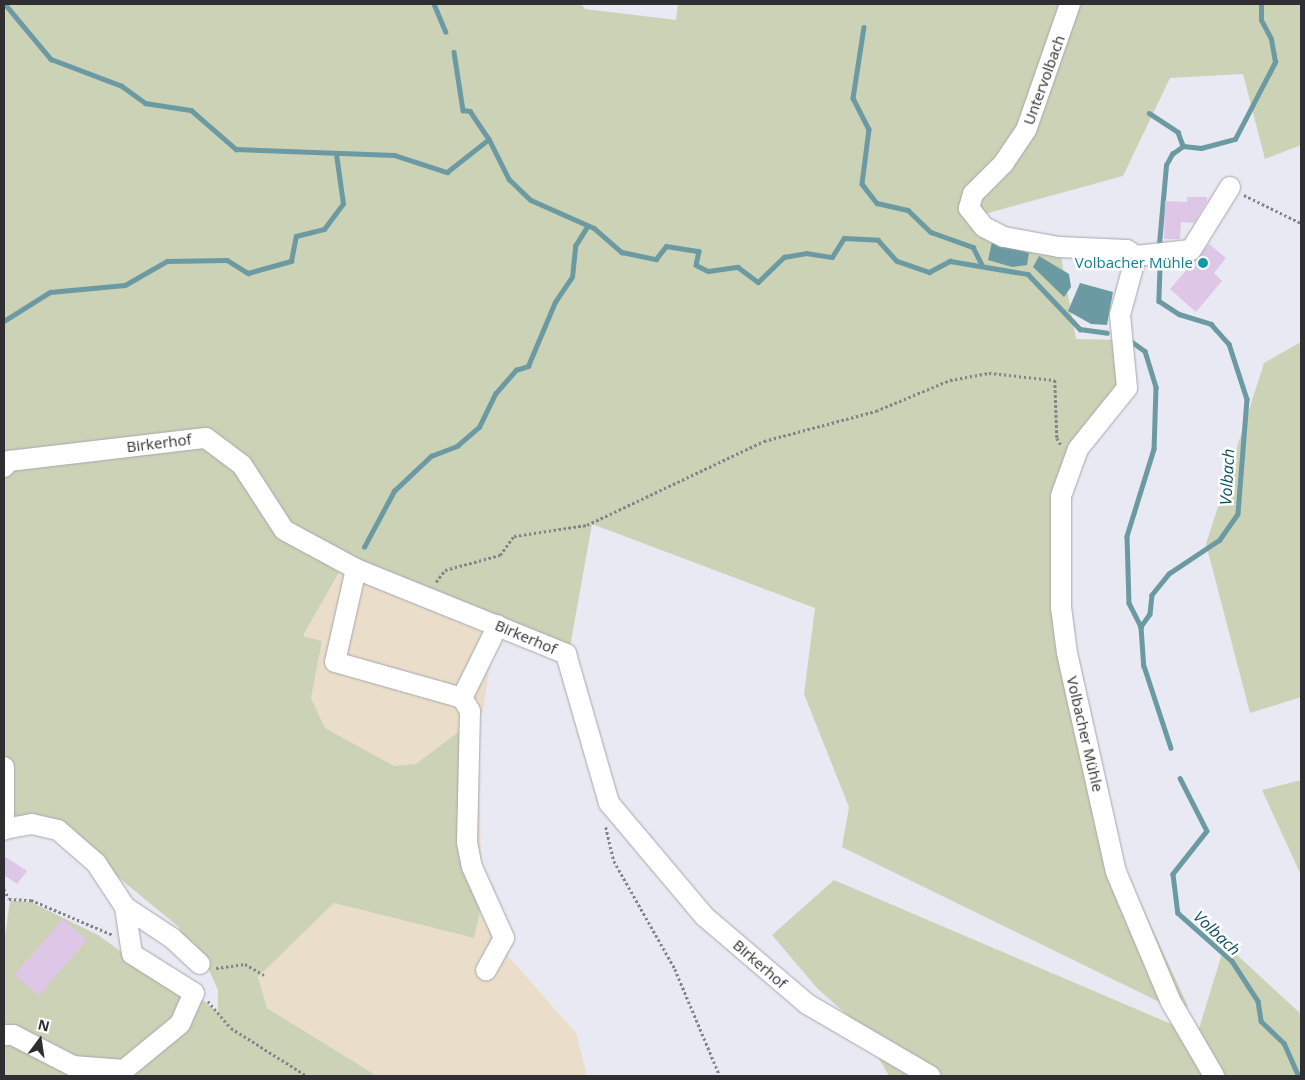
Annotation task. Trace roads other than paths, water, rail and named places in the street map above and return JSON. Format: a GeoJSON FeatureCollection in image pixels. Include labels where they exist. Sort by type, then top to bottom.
{"type":"FeatureCollection","features":[{"type":"Feature","properties":{"kind":"street","name":"Untervolbach"},"geometry":{"type":"LineString","coordinates":[[1070,4],[1026,130],[1004,163],[972,194],[969,208],[984,227],[1004,237],[1059,247],[1127,250],[1136,256]]}},
{"type":"Feature","properties":{"kind":"street"},"geometry":{"type":"LineString","coordinates":[[1136,256],[1191,250],[1230,187]]}},
{"type":"Feature","properties":{"kind":"street","name":"Volbacher Mühle"},"geometry":{"type":"LineString","coordinates":[[1136,256],[1120,315],[1126,388],[1071,461],[1061,496],[1061,607],[1067,654],[1116,872],[1171,1002],[1214,1076]]}},
{"type":"Feature","properties":{"kind":"street","name":"Birkerhof"},"geometry":{"type":"LineString","coordinates":[[4,468],[9,461],[206,438],[242,465],[284,530],[356,569],[420,593],[566,654],[609,803],[704,916],[807,1004],[930,1076]]}},
{"type":"Feature","properties":{"kind":"street"},"geometry":{"type":"LineString","coordinates":[[356,569],[335,662],[462,698],[470,711],[467,842],[472,867],[504,938],[486,970]]}},
{"type":"Feature","properties":{"kind":"street"},"geometry":{"type":"LineString","coordinates":[[462,698],[498,625]]}},
{"type":"Feature","properties":{"kind":"street"},"geometry":{"type":"LineString","coordinates":[[4,767],[4,830],[32,824],[58,830],[96,863],[125,907],[172,938],[205,968]]}},
{"type":"Feature","properties":{"kind":"street"},"geometry":{"type":"LineString","coordinates":[[4,1035],[12,1035],[74,1066],[126,1073],[180,1024],[194,993],[132,954],[127,937],[125,907]]}},
{"type":"Feature","properties":{"kind":"water"},"geometry":{"type":"Polygon","coordinates":[[[992,242],[1029,253],[1027,265],[1012,267],[988,260],[992,242]]]}},
{"type":"Feature","properties":{"kind":"water"},"geometry":{"type":"Polygon","coordinates":[[[1039,256],[1069,274],[1071,287],[1064,297],[1033,267],[1039,256]]]}},
{"type":"Feature","properties":{"kind":"water"},"geometry":{"type":"Polygon","coordinates":[[[1080,283],[1113,292],[1107,325],[1091,324],[1068,311],[1080,283]]]}},
{"type":"Feature","properties":{"kind":"waterway"},"geometry":{"type":"LineString","coordinates":[[5,4],[51,59],[122,86],[145,103],[191,110],[236,149],[394,155],[447,172],[489,139],[509,179],[531,200],[594,228],[622,252],[656,259],[666,246],[699,251],[696,265],[708,271],[738,267],[758,282],[784,257],[806,253],[832,257],[844,238],[878,240],[897,261],[929,272],[950,261],[1028,274],[1080,329],[1107,333]]}},
{"type":"Feature","properties":{"kind":"waterway"},"geometry":{"type":"LineString","coordinates":[[434,4],[446,32]]}},
{"type":"Feature","properties":{"kind":"waterway","name":"Volbach"},"geometry":{"type":"LineString","coordinates":[[1159,244],[1166,165],[1172,154],[1183,146],[1201,148],[1235,139],[1275,62],[1271,39],[1261,20],[1261,4]]}},
{"type":"Feature","properties":{"kind":"waterway"},"geometry":{"type":"LineString","coordinates":[[864,27],[853,98],[869,129],[862,184],[877,203],[908,210],[931,232],[973,247],[982,265]]}},
{"type":"Feature","properties":{"kind":"waterway"},"geometry":{"type":"LineString","coordinates":[[454,52],[463,110],[470,111],[489,139]]}},
{"type":"Feature","properties":{"kind":"waterway"},"geometry":{"type":"LineString","coordinates":[[1149,113],[1178,132],[1183,146]]}},
{"type":"Feature","properties":{"kind":"waterway"},"geometry":{"type":"LineString","coordinates":[[4,321],[50,292],[125,285],[167,261],[227,260],[248,273],[291,261],[296,236],[324,229],[343,204],[336,154]]}},
{"type":"Feature","properties":{"kind":"waterway"},"geometry":{"type":"LineString","coordinates":[[364,547],[394,491],[431,456],[457,446],[479,427],[495,394],[516,370],[528,366],[555,302],[572,277],[575,246],[587,227]]}},
{"type":"Feature","properties":{"kind":"waterway","name":"Volbach"},"geometry":{"type":"LineString","coordinates":[[1160,268],[1159,301],[1179,314],[1211,324],[1229,344],[1247,399],[1238,514],[1220,540],[1169,574],[1152,595],[1150,614],[1141,627],[1144,666],[1171,748]]}},
{"type":"Feature","properties":{"kind":"waterway"},"geometry":{"type":"LineString","coordinates":[[1131,341],[1145,351],[1156,387],[1154,449],[1127,536],[1129,603],[1141,627]]}},
{"type":"Feature","properties":{"kind":"waterway","name":"Volbach"},"geometry":{"type":"LineString","coordinates":[[1180,778],[1207,831],[1173,874],[1178,913],[1232,961],[1258,1001],[1261,1021],[1284,1043],[1299,1076]]}},
{"type":"Feature","properties":{"kind":"place","name":"Volbacher Mühle"},"geometry":{"type":"Point","coordinates":[1203,263]}}]}
